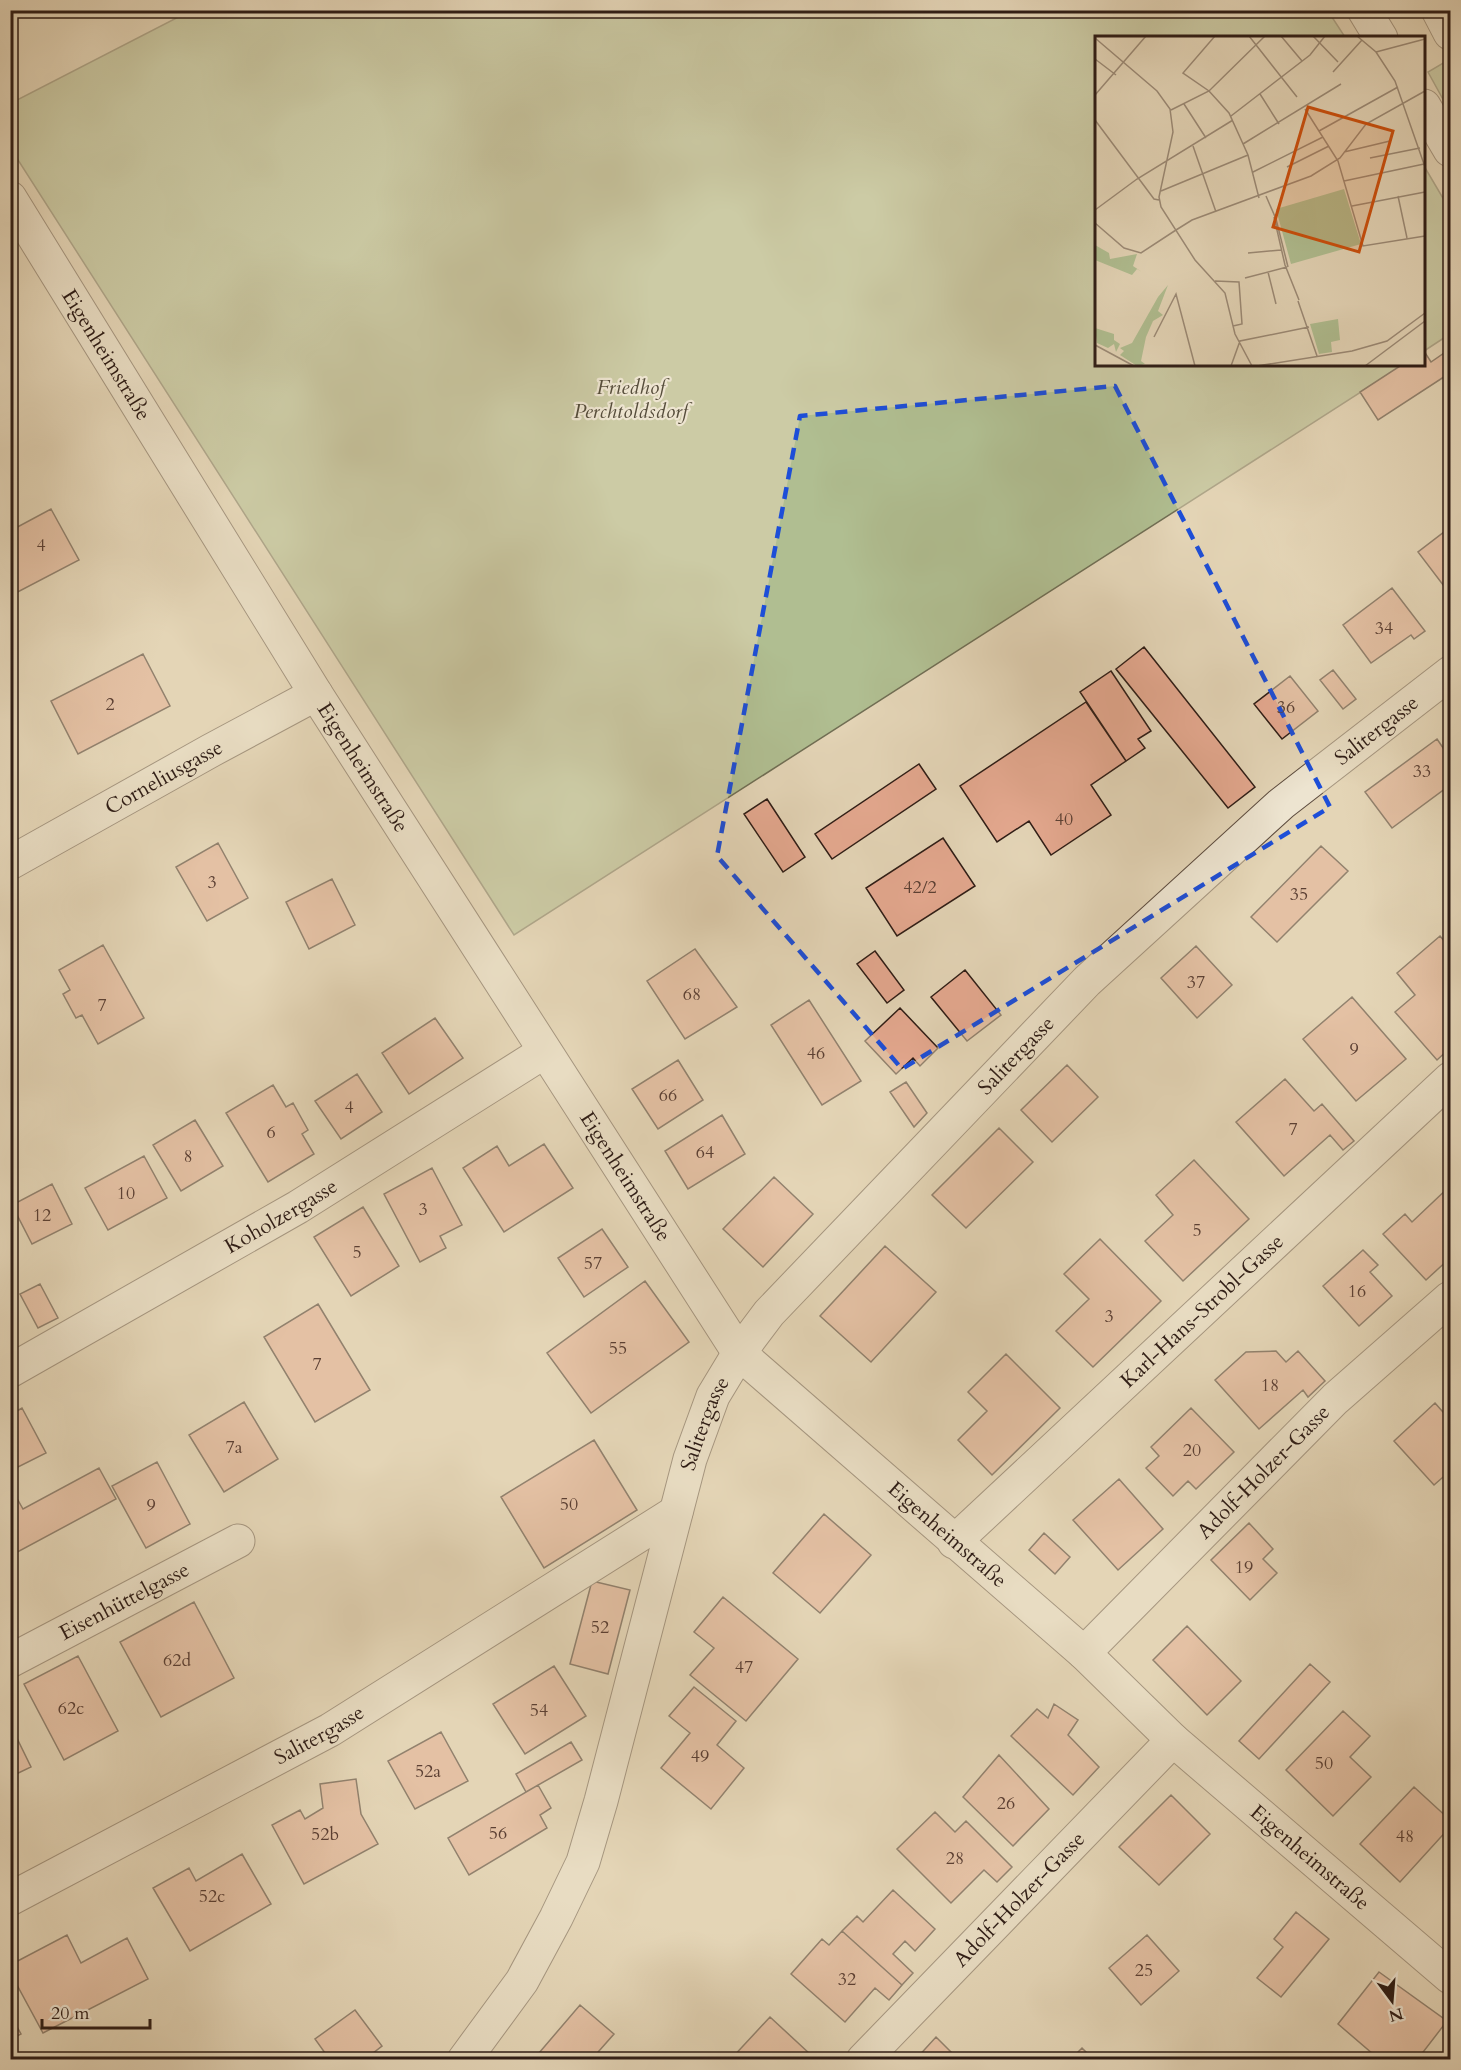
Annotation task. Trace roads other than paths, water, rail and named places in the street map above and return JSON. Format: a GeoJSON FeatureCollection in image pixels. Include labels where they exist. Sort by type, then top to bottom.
{"type":"FeatureCollection","features":[{"type":"Feature","properties":{"kind":"street"},"geometry":{"type":"LineString","coordinates":[[1364,10],[1380,36]]}},
{"type":"Feature","properties":{"kind":"street"},"geometry":{"type":"LineString","coordinates":[[1438,10],[1450,33]]}},
{"type":"Feature","properties":{"kind":"street"},"geometry":{"type":"LineString","coordinates":[[1425,108],[1450,150]]}},
{"type":"Feature","properties":{"kind":"street","name":"Eigenheimstraße"},"geometry":{"type":"LineString","coordinates":[[10,198],[316,694],[739,1353],[1084,1653],[1173,1740],[1450,1977]]}},
{"type":"Feature","properties":{"kind":"street","name":"Salitergasse"},"geometry":{"type":"LineString","coordinates":[[464,2060],[522,1981],[583,1862],[690,1459],[713,1396],[739,1353],[769,1313],[1087,981],[1281,804],[1450,674]]}},
{"type":"Feature","properties":{"kind":"street","name":"Corneliusgasse"},"geometry":{"type":"LineString","coordinates":[[10,863],[316,694]]}},
{"type":"Feature","properties":{"kind":"street","name":"Koholzergasse"},"geometry":{"type":"LineString","coordinates":[[10,1371],[298,1208],[544,1052]]}},
{"type":"Feature","properties":{"kind":"street","name":"Karl-Hans-Strobl-Gasse"},"geometry":{"type":"LineString","coordinates":[[954,1542],[1450,1079]]}},
{"type":"Feature","properties":{"kind":"street","name":"Adolf-Holzer-Gasse"},"geometry":{"type":"LineString","coordinates":[[1084,1653],[1335,1399],[1450,1298]]}},
{"type":"Feature","properties":{"kind":"street","name":"Salitergasse"},"geometry":{"type":"LineString","coordinates":[[10,1899],[330,1730],[676,1512]]}},
{"type":"Feature","properties":{"kind":"street","name":"Eisenhüttelgasse"},"geometry":{"type":"LineString","coordinates":[[10,1661],[238,1541]]}},
{"type":"Feature","properties":{"kind":"street","name":"Adolf-Holzer-Gasse"},"geometry":{"type":"LineString","coordinates":[[863,2060],[1173,1740]]}},
{"type":"Feature","properties":{"kind":"park label","name":"Friedhof Perchtoldsdorf"},"geometry":{"type":"Point","coordinates":[631,399]}}]}
